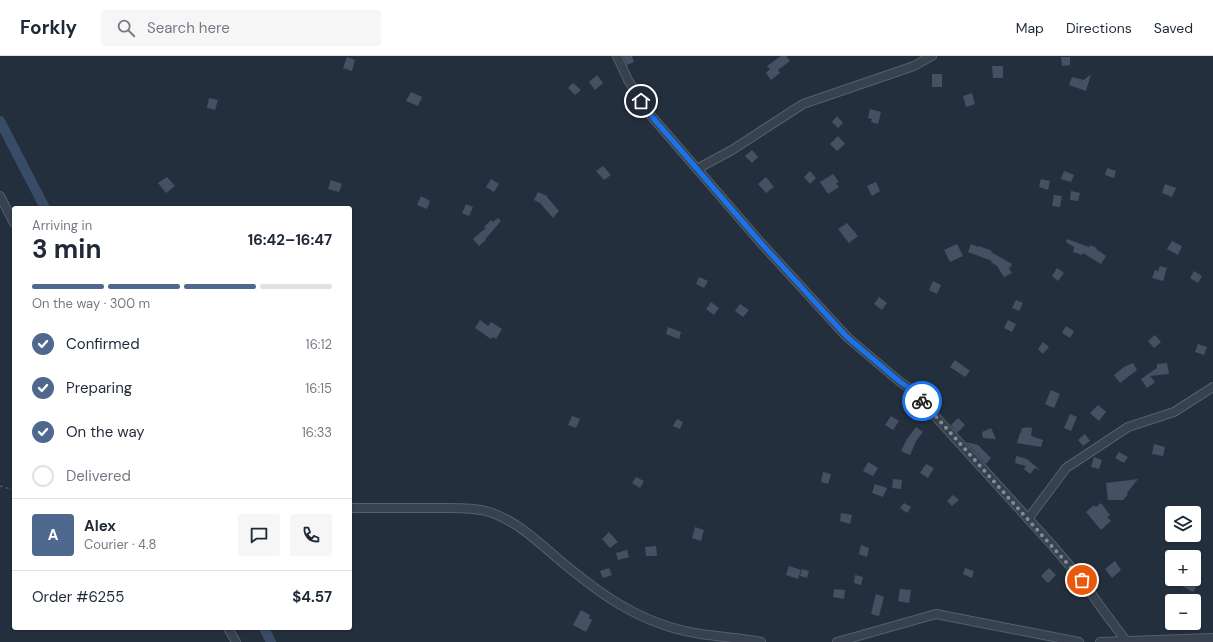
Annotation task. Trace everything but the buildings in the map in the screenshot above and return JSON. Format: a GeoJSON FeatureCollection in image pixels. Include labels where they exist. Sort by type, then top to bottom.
{"type":"FeatureCollection","features":[{"type":"Feature","properties":{"kind":"street"},"geometry":{"type":"LineString","coordinates":[[617,56],[628,80],[647,111],[761,243],[847,337],[899,381],[916,393],[1082,580],[1126,641]]}},
{"type":"Feature","properties":{"kind":"street"},"geometry":{"type":"LineString","coordinates":[[697,169],[732,150],[803,104],[914,66],[932,56]]}},
{"type":"Feature","properties":{"kind":"street"},"geometry":{"type":"LineString","coordinates":[[0,196],[12,219]]}},
{"type":"Feature","properties":{"kind":"street"},"geometry":{"type":"LineString","coordinates":[[1028,519],[1066,468],[1128,426],[1174,412],[1213,387]]}},
{"type":"Feature","properties":{"kind":"street"},"geometry":{"type":"LineString","coordinates":[[352,508],[456,508],[486,511],[504,518],[525,530],[578,576],[619,604],[645,618],[673,628],[700,634],[743,638],[761,642]]}},
{"type":"Feature","properties":{"kind":"street"},"geometry":{"type":"LineString","coordinates":[[837,642],[936,614],[1079,642]]}},
{"type":"Feature","properties":{"kind":"street"},"geometry":{"type":"LineString","coordinates":[[229,630],[236,642]]}},
{"type":"Feature","properties":{"kind":"street"},"geometry":{"type":"LineString","coordinates":[[1100,642],[1213,638]]}},
{"type":"Feature","properties":{"kind":"path"},"geometry":{"type":"LineString","coordinates":[[0,486],[12,489]]}},
{"type":"Feature","properties":{"kind":"waterway"},"geometry":{"type":"LineString","coordinates":[[0,121],[44,206]]}},
{"type":"Feature","properties":{"kind":"waterway"},"geometry":{"type":"LineString","coordinates":[[265,630],[271,642]]}},
{"type":"Feature","properties":{"kind":"way so far"},"geometry":{"type":"LineString","coordinates":[[922,401],[1082,580]]}},
{"type":"Feature","properties":{"kind":"route"},"geometry":{"type":"LineString","coordinates":[[641,101],[647,111],[761,243],[847,337],[899,381],[916,393],[922,401]]}}]}
